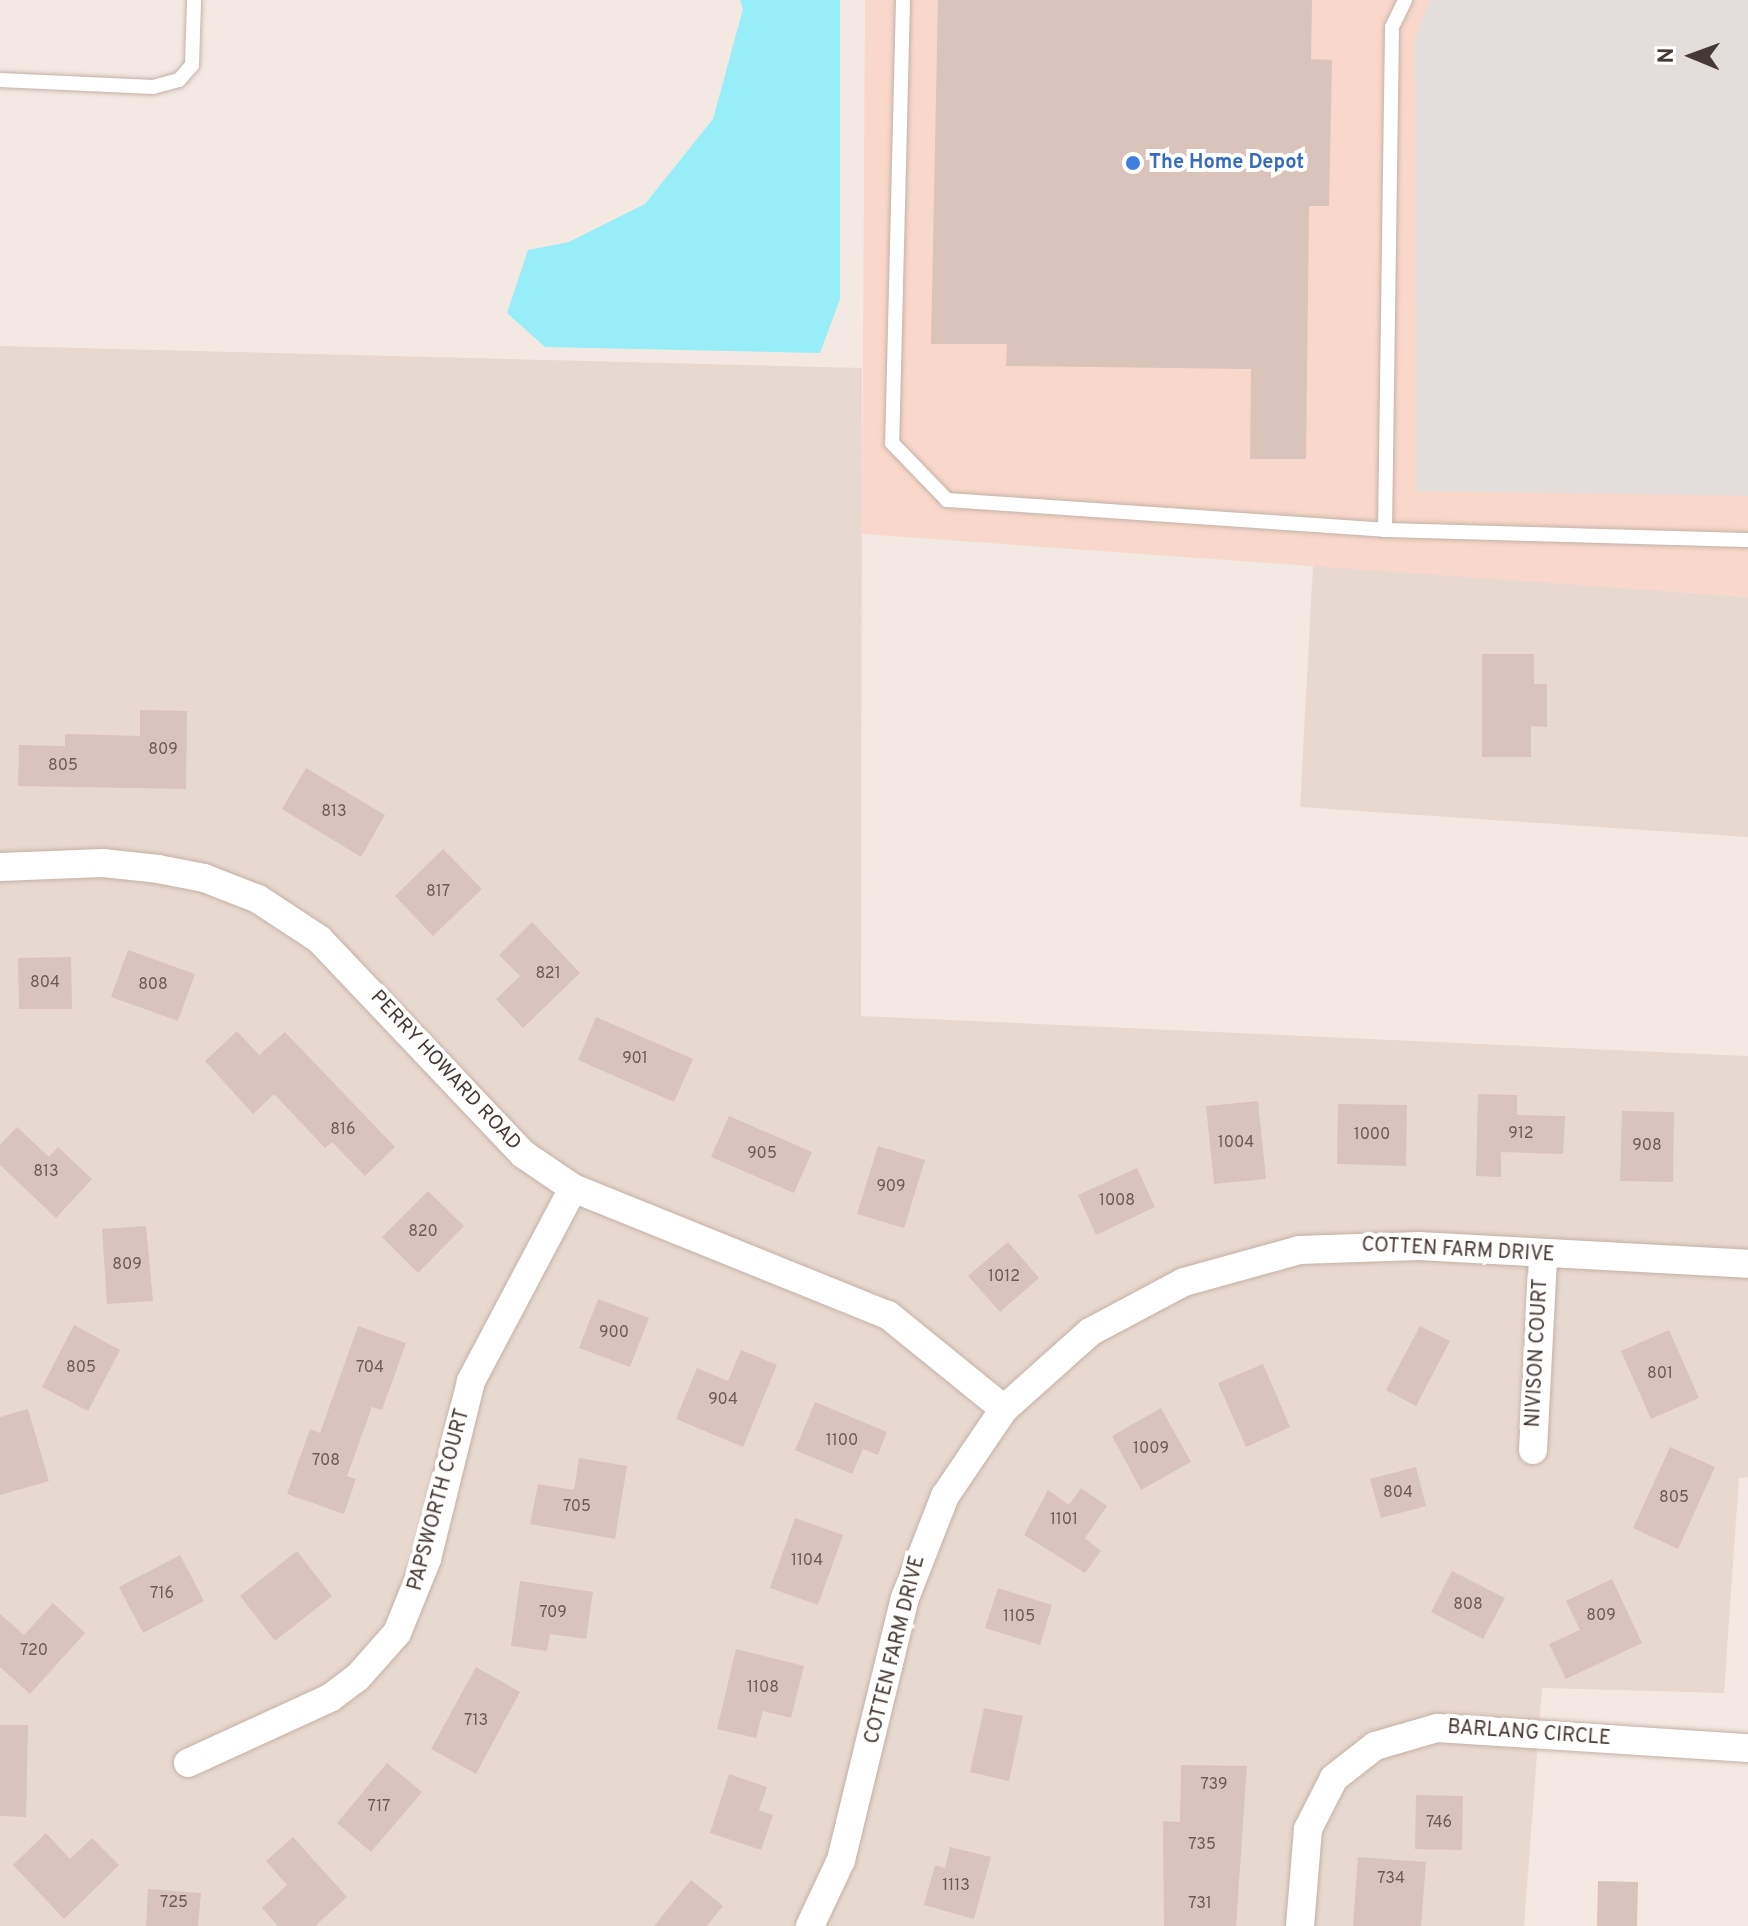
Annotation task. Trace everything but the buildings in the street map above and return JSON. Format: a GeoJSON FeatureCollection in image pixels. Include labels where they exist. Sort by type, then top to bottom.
{"type":"FeatureCollection","features":[{"type":"Feature","properties":{"kind":"street","name":"PERRY HOWARD ROAD"},"geometry":{"type":"LineString","coordinates":[[0,867],[103,863],[158,869],[204,878],[258,899],[319,939],[523,1154],[573,1188],[888,1315],[1004,1409]]}},
{"type":"Feature","properties":{"kind":"street","name":"PAPSWORTH COURT"},"geometry":{"type":"LineString","coordinates":[[188,1763],[330,1698],[357,1678],[397,1633],[427,1559],[471,1381],[573,1188]]}},
{"type":"Feature","properties":{"kind":"street","name":"COTTEN FARM DRIVE"},"geometry":{"type":"LineString","coordinates":[[810,1926],[841,1860],[857,1809],[905,1598],[945,1496],[1004,1409],[1090,1332],[1184,1282],[1240,1262],[1351,1245],[1748,1264]]}},
{"type":"Feature","properties":{"kind":"street","name":"NIVISON COURT"},"geometry":{"type":"LineString","coordinates":[[1533,1450],[1543,1256]]}},
{"type":"Feature","properties":{"kind":"street","name":"BARLANG CIRCLE"},"geometry":{"type":"LineString","coordinates":[[1300,1926],[1308,1829],[1334,1778],[1375,1746],[1437,1728],[1748,1748]]}},
{"type":"Feature","properties":{"kind":"lane"},"geometry":{"type":"LineString","coordinates":[[0,80],[153,87],[179,80],[192,65],[194,0]]}},
{"type":"Feature","properties":{"kind":"lane"},"geometry":{"type":"LineString","coordinates":[[903,0],[892,443],[947,500],[1385,530],[1748,540]]}},
{"type":"Feature","properties":{"kind":"lane"},"geometry":{"type":"LineString","coordinates":[[1385,530],[1392,27],[1405,0]]}},
{"type":"Feature","properties":{"kind":"shaded area"},"geometry":{"type":"Polygon","coordinates":[[[865,0],[1748,0],[1748,597],[862,534],[865,0]]]}},
{"type":"Feature","properties":{"kind":"shaded area"},"geometry":{"type":"Polygon","coordinates":[[[1430,0],[1748,0],[1748,496],[1416,491],[1415,39],[1430,0]]]}},
{"type":"Feature","properties":{"kind":"shaded area"},"geometry":{"type":"Polygon","coordinates":[[[0,346],[862,368],[861,1016],[1748,1056],[1748,1477],[1739,1478],[1724,1693],[1542,1688],[1524,1926],[0,1926],[0,346]]]}},
{"type":"Feature","properties":{"kind":"shaded area"},"geometry":{"type":"Polygon","coordinates":[[[1313,565],[1748,597],[1748,837],[1300,807],[1313,565]]]}},
{"type":"Feature","properties":{"kind":"water"},"geometry":{"type":"Polygon","coordinates":[[[740,0],[840,0],[840,299],[820,353],[545,347],[507,313],[528,250],[569,242],[645,204],[713,119],[743,9],[740,0]]]}},
{"type":"Feature","properties":{"kind":"place","name":"The Home Depot"},"geometry":{"type":"Point","coordinates":[1133,163]}}]}
